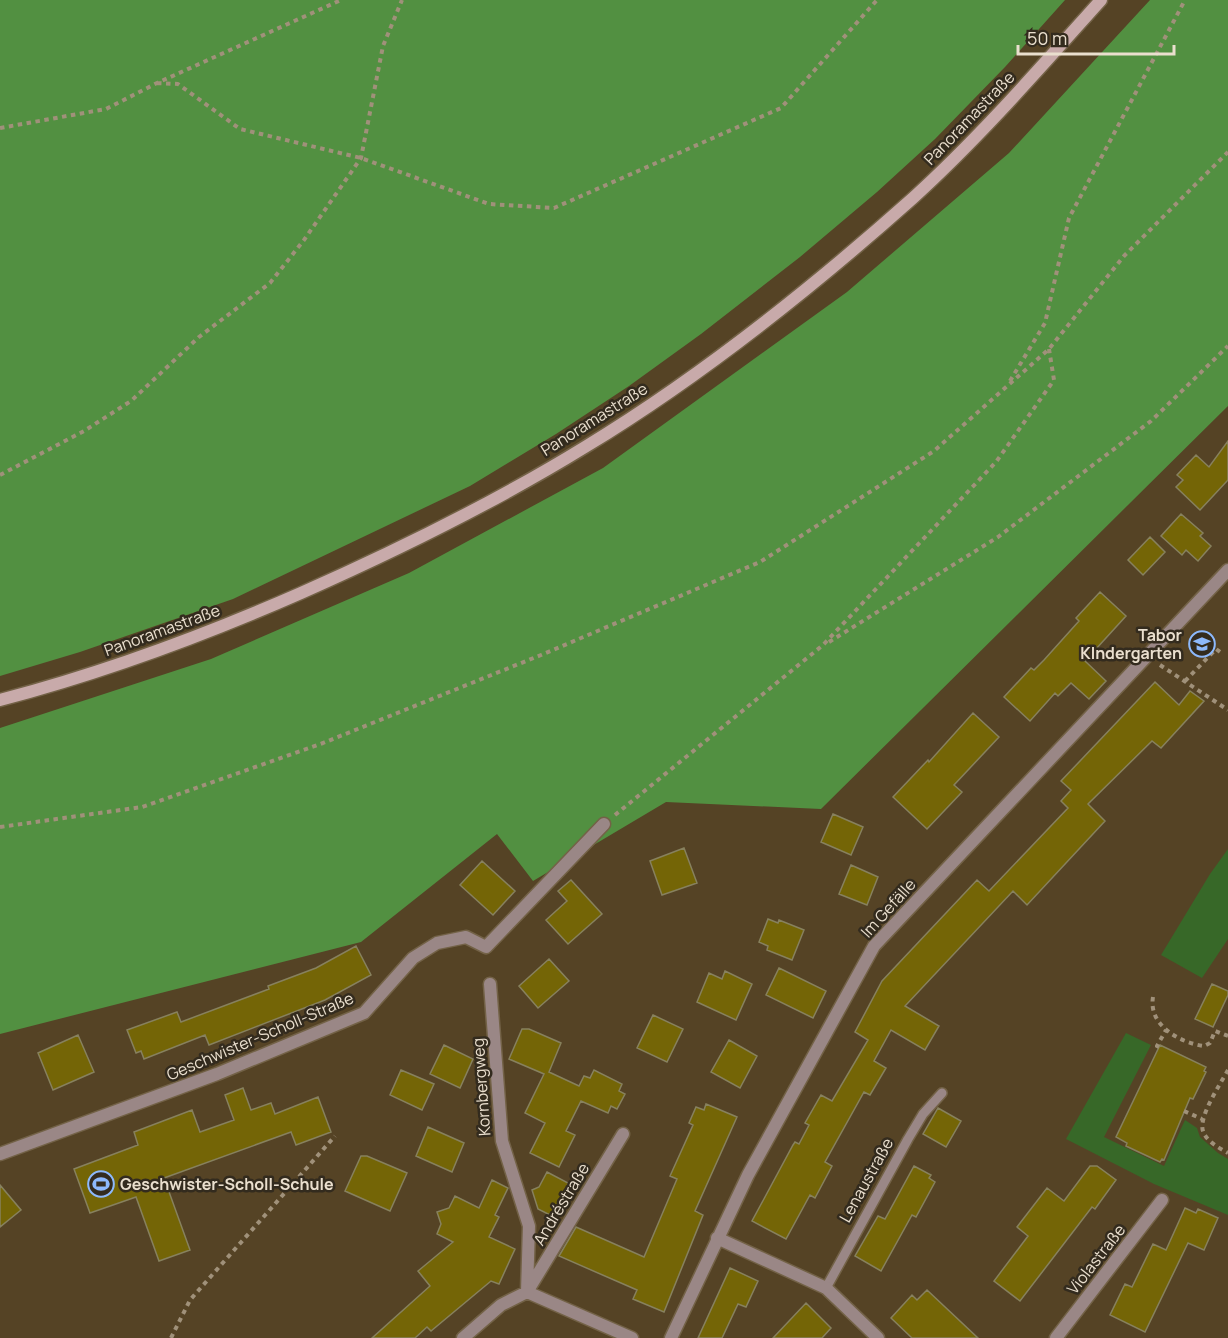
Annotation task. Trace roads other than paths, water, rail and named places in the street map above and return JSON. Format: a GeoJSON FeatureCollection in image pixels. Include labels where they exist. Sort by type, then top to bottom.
{"type":"FeatureCollection","features":[{"type":"Feature","properties":{"kind":"main road","name":"Panoramastraße"},"geometry":{"type":"LineString","coordinates":[[0,700],[141,657],[259,611],[377,559],[494,500],[586,446],[705,366],[777,313],[906,204],[981,132],[1101,0]]}},
{"type":"Feature","properties":{"kind":"street","name":"Im Gefälle"},"geometry":{"type":"LineString","coordinates":[[671,1338],[748,1175],[874,946],[1228,570]]}},
{"type":"Feature","properties":{"kind":"street","name":"Geschwister-Scholl-Straße"},"geometry":{"type":"LineString","coordinates":[[0,1154],[217,1074],[364,1013],[414,958],[437,943],[466,937],[486,947],[604,824]]}},
{"type":"Feature","properties":{"kind":"street","name":"Kornbergweg"},"geometry":{"type":"LineString","coordinates":[[490,984],[502,1142],[529,1226],[527,1292]]}},
{"type":"Feature","properties":{"kind":"street","name":"Andréstraße"},"geometry":{"type":"LineString","coordinates":[[527,1292],[623,1134]]}},
{"type":"Feature","properties":{"kind":"street","name":"Violastraße"},"geometry":{"type":"LineString","coordinates":[[1056,1338],[1162,1200]]}},
{"type":"Feature","properties":{"kind":"street"},"geometry":{"type":"LineString","coordinates":[[717,1238],[826,1288],[878,1338]]}},
{"type":"Feature","properties":{"kind":"street"},"geometry":{"type":"LineString","coordinates":[[463,1338],[501,1305],[527,1292],[632,1338]]}},
{"type":"Feature","properties":{"kind":"lane","name":"Lenaustraße"},"geometry":{"type":"LineString","coordinates":[[826,1288],[908,1139],[923,1114],[942,1093]]}},
{"type":"Feature","properties":{"kind":"place","name":"Tabor KIndergarten"},"geometry":{"type":"Point","coordinates":[1202,644]}},
{"type":"Feature","properties":{"kind":"place","name":"Geschwister-Scholl-Schule"},"geometry":{"type":"Point","coordinates":[101,1184]}}]}
